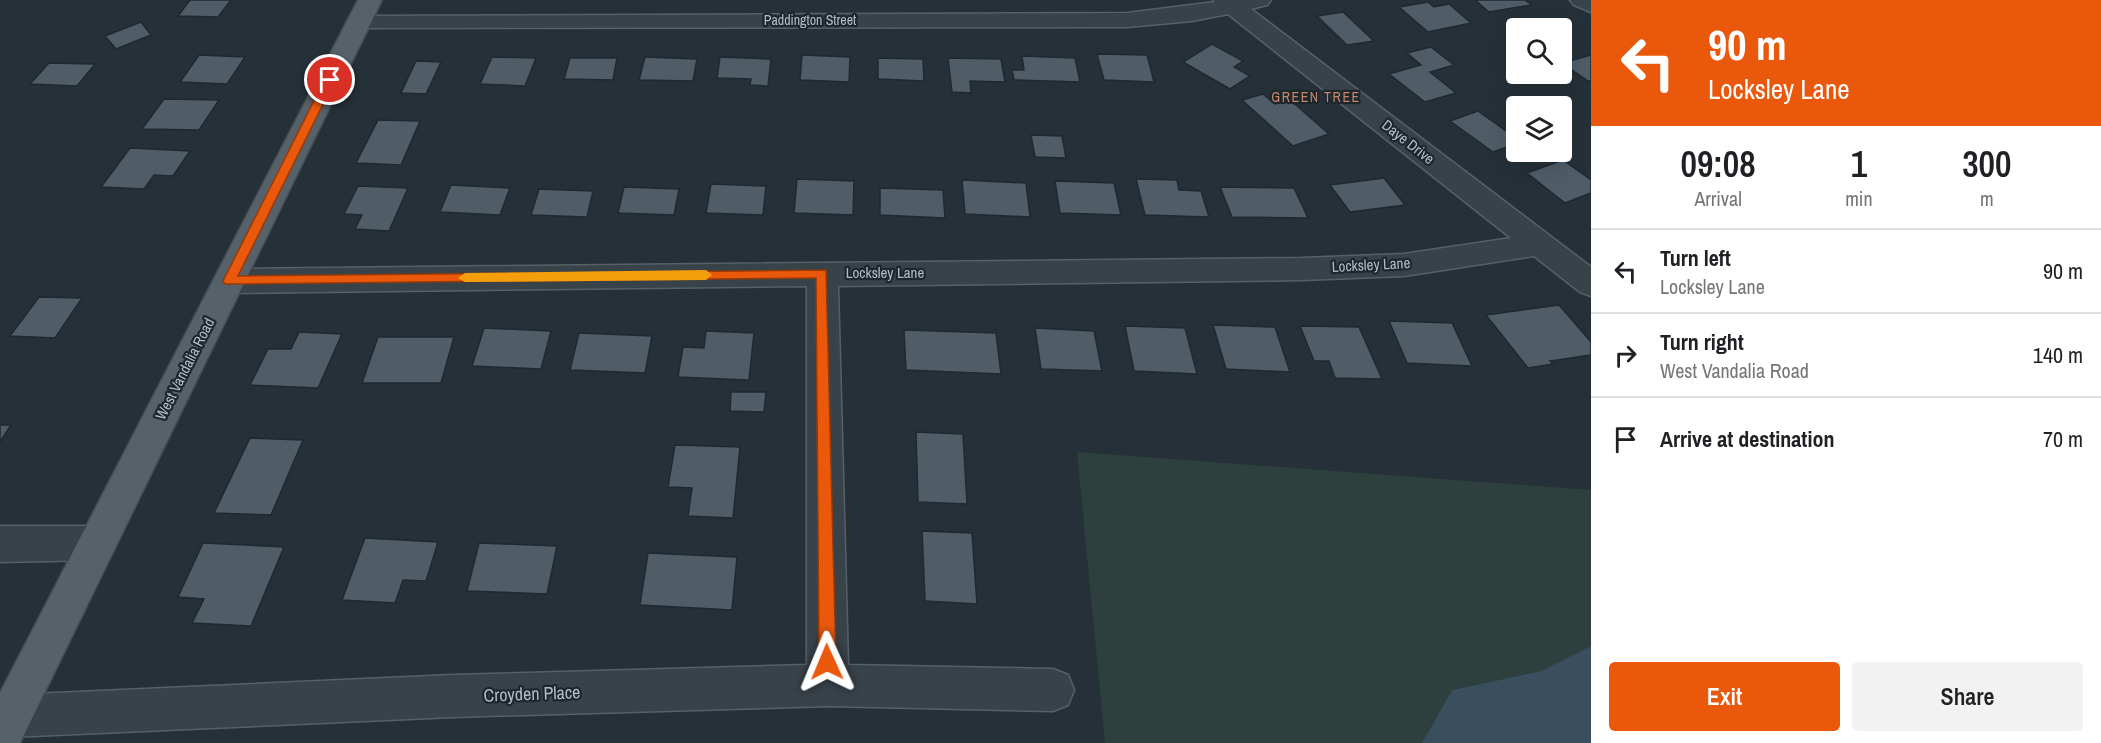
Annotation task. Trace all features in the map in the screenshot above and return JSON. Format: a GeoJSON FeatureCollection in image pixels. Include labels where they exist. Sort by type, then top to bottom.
{"type":"FeatureCollection","features":[{"type":"Feature","properties":{"kind":"main road","name":"West Vandalia Road"},"geometry":{"type":"LineString","coordinates":[[5,727],[364,10]]}},
{"type":"Feature","properties":{"kind":"street","name":"Paddington Street"},"geometry":{"type":"LineString","coordinates":[[364,10],[872,10],[1127,20],[1192,14],[1228,3],[1259,0]]}},
{"type":"Feature","properties":{"kind":"street"},"geometry":{"type":"LineString","coordinates":[[1582,0],[1591,5]]}},
{"type":"Feature","properties":{"kind":"street","name":"Daye Drive"},"geometry":{"type":"LineString","coordinates":[[1228,3],[1591,284]]}},
{"type":"Feature","properties":{"kind":"street","name":"Locksley Lane"},"geometry":{"type":"LineString","coordinates":[[229,281],[1325,268],[1404,265],[1540,243]]}},
{"type":"Feature","properties":{"kind":"street"},"geometry":{"type":"LineString","coordinates":[[822,273],[828,685]]}},
{"type":"Feature","properties":{"kind":"street"},"geometry":{"type":"LineString","coordinates":[[0,544],[98,543]]}},
{"type":"Feature","properties":{"kind":"street","name":"Croyden Place"},"geometry":{"type":"LineString","coordinates":[[5,727],[441,696],[828,685],[1053,690]]}},
{"type":"Feature","properties":{"kind":"green space"},"geometry":{"type":"Polygon","coordinates":[[[1077,452],[1591,490],[1591,646],[1541,671],[1452,690],[1422,743],[1105,743],[1077,452]]]}},
{"type":"Feature","properties":{"kind":"water"},"geometry":{"type":"Polygon","coordinates":[[[1591,646],[1591,743],[1422,743],[1452,690],[1541,671],[1591,646]]]}},
{"type":"Feature","properties":{"kind":"building"},"geometry":{"type":"Polygon","coordinates":[[[190,0],[231,0],[218,17],[178,16],[190,0]]]}},
{"type":"Feature","properties":{"kind":"building"},"geometry":{"type":"Polygon","coordinates":[[[1475,0],[1525,0],[1531,5],[1489,12],[1475,0]]]}},
{"type":"Feature","properties":{"kind":"building"},"geometry":{"type":"Polygon","coordinates":[[[1428,2],[1434,7],[1449,4],[1471,23],[1428,32],[1399,7],[1428,2]]]}},
{"type":"Feature","properties":{"kind":"building"},"geometry":{"type":"Polygon","coordinates":[[[1343,12],[1374,41],[1347,45],[1317,16],[1343,12]]]}},
{"type":"Feature","properties":{"kind":"building"},"geometry":{"type":"Polygon","coordinates":[[[141,22],[151,35],[116,49],[105,36],[141,22]]]}},
{"type":"Feature","properties":{"kind":"building"},"geometry":{"type":"Polygon","coordinates":[[[1212,44],[1243,61],[1234,67],[1250,76],[1230,89],[1183,62],[1212,44]]]}},
{"type":"Feature","properties":{"kind":"building"},"geometry":{"type":"Polygon","coordinates":[[[1431,47],[1454,65],[1430,72],[1456,93],[1425,102],[1389,74],[1421,65],[1407,53],[1431,47]]]}},
{"type":"Feature","properties":{"kind":"building"},"geometry":{"type":"Polygon","coordinates":[[[1097,54],[1147,55],[1154,82],[1104,80],[1097,54]]]}},
{"type":"Feature","properties":{"kind":"building"},"geometry":{"type":"Polygon","coordinates":[[[199,55],[245,57],[227,84],[180,82],[199,55]]]}},
{"type":"Feature","properties":{"kind":"building"},"geometry":{"type":"Polygon","coordinates":[[[802,55],[850,57],[849,82],[800,80],[802,55]]]}},
{"type":"Feature","properties":{"kind":"building"},"geometry":{"type":"Polygon","coordinates":[[[1591,55],[1591,81],[1572,70],[1572,60],[1591,55]]]}},
{"type":"Feature","properties":{"kind":"building"},"geometry":{"type":"Polygon","coordinates":[[[1022,56],[1075,58],[1080,82],[1014,80],[1012,70],[1024,70],[1022,56]]]}},
{"type":"Feature","properties":{"kind":"building"},"geometry":{"type":"Polygon","coordinates":[[[492,57],[536,58],[525,86],[480,84],[492,57]]]}},
{"type":"Feature","properties":{"kind":"building"},"geometry":{"type":"Polygon","coordinates":[[[645,57],[697,59],[693,81],[639,80],[645,57]]]}},
{"type":"Feature","properties":{"kind":"building"},"geometry":{"type":"Polygon","coordinates":[[[720,57],[771,59],[768,86],[750,85],[751,79],[717,78],[720,57]]]}},
{"type":"Feature","properties":{"kind":"building"},"geometry":{"type":"Polygon","coordinates":[[[570,58],[617,58],[613,80],[564,79],[570,58]]]}},
{"type":"Feature","properties":{"kind":"building"},"geometry":{"type":"Polygon","coordinates":[[[878,58],[923,59],[924,81],[878,79],[878,58]]]}},
{"type":"Feature","properties":{"kind":"building"},"geometry":{"type":"Polygon","coordinates":[[[948,58],[1001,59],[1005,82],[970,81],[971,93],[952,92],[948,58]]]}},
{"type":"Feature","properties":{"kind":"building"},"geometry":{"type":"Polygon","coordinates":[[[416,61],[441,62],[426,94],[401,93],[416,61]]]}},
{"type":"Feature","properties":{"kind":"building"},"geometry":{"type":"Polygon","coordinates":[[[49,63],[95,64],[77,86],[30,84],[49,63]]]}},
{"type":"Feature","properties":{"kind":"building"},"geometry":{"type":"Polygon","coordinates":[[[1263,94],[1275,104],[1289,99],[1329,134],[1293,146],[1242,100],[1263,94]]]}},
{"type":"Feature","properties":{"kind":"building"},"geometry":{"type":"Polygon","coordinates":[[[164,99],[219,100],[199,130],[142,129],[164,99]]]}},
{"type":"Feature","properties":{"kind":"building"},"geometry":{"type":"Polygon","coordinates":[[[1478,111],[1506,131],[1506,147],[1493,152],[1450,121],[1478,111]]]}},
{"type":"Feature","properties":{"kind":"building"},"geometry":{"type":"Polygon","coordinates":[[[378,120],[420,121],[401,165],[356,163],[378,120]]]}},
{"type":"Feature","properties":{"kind":"building"},"geometry":{"type":"Polygon","coordinates":[[[1031,135],[1062,136],[1066,158],[1035,157],[1031,135]]]}},
{"type":"Feature","properties":{"kind":"building"},"geometry":{"type":"Polygon","coordinates":[[[130,148],[190,151],[173,176],[154,175],[144,189],[101,187],[130,148]]]}},
{"type":"Feature","properties":{"kind":"building"},"geometry":{"type":"Polygon","coordinates":[[[1557,162],[1566,162],[1591,180],[1591,193],[1565,203],[1527,173],[1557,162]]]}},
{"type":"Feature","properties":{"kind":"building"},"geometry":{"type":"Polygon","coordinates":[[[1384,178],[1405,205],[1350,212],[1330,185],[1384,178]]]}},
{"type":"Feature","properties":{"kind":"building"},"geometry":{"type":"Polygon","coordinates":[[[797,179],[854,181],[853,215],[794,213],[797,179]]]}},
{"type":"Feature","properties":{"kind":"building"},"geometry":{"type":"Polygon","coordinates":[[[1136,179],[1177,180],[1179,190],[1201,191],[1209,217],[1145,215],[1136,179]]]}},
{"type":"Feature","properties":{"kind":"building"},"geometry":{"type":"Polygon","coordinates":[[[962,180],[1026,183],[1030,217],[965,214],[962,180]]]}},
{"type":"Feature","properties":{"kind":"building"},"geometry":{"type":"Polygon","coordinates":[[[1055,181],[1114,183],[1121,215],[1060,213],[1055,181]]]}},
{"type":"Feature","properties":{"kind":"building"},"geometry":{"type":"Polygon","coordinates":[[[711,184],[766,186],[763,215],[706,213],[711,184]]]}},
{"type":"Feature","properties":{"kind":"building"},"geometry":{"type":"Polygon","coordinates":[[[451,185],[510,188],[500,215],[440,212],[451,185]]]}},
{"type":"Feature","properties":{"kind":"building"},"geometry":{"type":"Polygon","coordinates":[[[358,186],[408,188],[389,231],[355,229],[362,215],[344,214],[358,186]]]}},
{"type":"Feature","properties":{"kind":"building"},"geometry":{"type":"Polygon","coordinates":[[[624,187],[679,189],[674,215],[618,213],[624,187]]]}},
{"type":"Feature","properties":{"kind":"building"},"geometry":{"type":"Polygon","coordinates":[[[1220,187],[1294,188],[1308,218],[1232,217],[1220,187]]]}},
{"type":"Feature","properties":{"kind":"building"},"geometry":{"type":"Polygon","coordinates":[[[880,188],[943,190],[945,218],[880,215],[880,188]]]}},
{"type":"Feature","properties":{"kind":"building"},"geometry":{"type":"Polygon","coordinates":[[[539,189],[593,191],[587,217],[531,215],[539,189]]]}},
{"type":"Feature","properties":{"kind":"building"},"geometry":{"type":"Polygon","coordinates":[[[39,297],[82,298],[55,338],[10,336],[39,297]]]}},
{"type":"Feature","properties":{"kind":"building"},"geometry":{"type":"Polygon","coordinates":[[[1559,305],[1591,342],[1591,355],[1550,361],[1553,364],[1528,368],[1486,315],[1559,305]]]}},
{"type":"Feature","properties":{"kind":"building"},"geometry":{"type":"Polygon","coordinates":[[[1389,321],[1452,323],[1472,366],[1407,363],[1389,321]]]}},
{"type":"Feature","properties":{"kind":"building"},"geometry":{"type":"Polygon","coordinates":[[[1213,325],[1275,327],[1290,372],[1226,369],[1213,325]]]}},
{"type":"Feature","properties":{"kind":"building"},"geometry":{"type":"Polygon","coordinates":[[[1125,326],[1185,328],[1197,374],[1134,371],[1125,326]]]}},
{"type":"Feature","properties":{"kind":"building"},"geometry":{"type":"Polygon","coordinates":[[[1300,326],[1359,327],[1382,379],[1335,378],[1329,361],[1314,361],[1300,326]]]}},
{"type":"Feature","properties":{"kind":"building"},"geometry":{"type":"Polygon","coordinates":[[[484,328],[551,331],[541,369],[472,366],[484,328]]]}},
{"type":"Feature","properties":{"kind":"building"},"geometry":{"type":"Polygon","coordinates":[[[1035,328],[1094,331],[1102,371],[1041,369],[1035,328]]]}},
{"type":"Feature","properties":{"kind":"building"},"geometry":{"type":"Polygon","coordinates":[[[904,330],[996,333],[1001,374],[906,370],[904,330]]]}},
{"type":"Feature","properties":{"kind":"building"},"geometry":{"type":"Polygon","coordinates":[[[706,331],[754,333],[749,380],[678,377],[683,347],[704,348],[706,331]]]}},
{"type":"Feature","properties":{"kind":"building"},"geometry":{"type":"Polygon","coordinates":[[[299,332],[342,334],[318,388],[250,385],[268,349],[291,349],[299,332]]]}},
{"type":"Feature","properties":{"kind":"building"},"geometry":{"type":"Polygon","coordinates":[[[579,333],[652,336],[645,373],[570,370],[579,333]]]}},
{"type":"Feature","properties":{"kind":"building"},"geometry":{"type":"Polygon","coordinates":[[[378,337],[454,337],[441,383],[362,383],[378,337]]]}},
{"type":"Feature","properties":{"kind":"building"},"geometry":{"type":"Polygon","coordinates":[[[731,392],[766,392],[764,412],[730,411],[731,392]]]}},
{"type":"Feature","properties":{"kind":"building"},"geometry":{"type":"Polygon","coordinates":[[[0,425],[11,425],[0,442],[0,425]]]}},
{"type":"Feature","properties":{"kind":"building"},"geometry":{"type":"Polygon","coordinates":[[[916,432],[963,434],[967,504],[918,502],[916,432]]]}},
{"type":"Feature","properties":{"kind":"building"},"geometry":{"type":"Polygon","coordinates":[[[250,438],[303,440],[271,515],[214,513],[250,438]]]}},
{"type":"Feature","properties":{"kind":"building"},"geometry":{"type":"Polygon","coordinates":[[[675,445],[740,447],[733,518],[688,516],[692,488],[668,487],[675,445]]]}},
{"type":"Feature","properties":{"kind":"building"},"geometry":{"type":"Polygon","coordinates":[[[922,531],[972,533],[977,604],[925,601],[922,531]]]}},
{"type":"Feature","properties":{"kind":"building"},"geometry":{"type":"Polygon","coordinates":[[[365,538],[438,542],[426,581],[403,580],[395,603],[342,600],[365,538]]]}},
{"type":"Feature","properties":{"kind":"building"},"geometry":{"type":"Polygon","coordinates":[[[203,543],[284,547],[251,626],[192,623],[204,599],[178,597],[203,543]]]}},
{"type":"Feature","properties":{"kind":"building"},"geometry":{"type":"Polygon","coordinates":[[[479,543],[557,546],[547,594],[467,591],[479,543]]]}},
{"type":"Feature","properties":{"kind":"building"},"geometry":{"type":"Polygon","coordinates":[[[648,553],[737,557],[732,610],[640,605],[648,553]]]}},
{"type":"Feature","properties":{"kind":"slow traffic"},"geometry":{"type":"LineString","coordinates":[[465,278],[706,275]]}},
{"type":"Feature","properties":{"kind":"district","name":"GREEN TREE"},"geometry":{"type":"Point","coordinates":[1316,97]}},
{"type":"Feature","properties":{"kind":"route"},"geometry":{"type":"LineString","coordinates":[[330,80],[229,281],[822,273],[827,662]]}}]}
